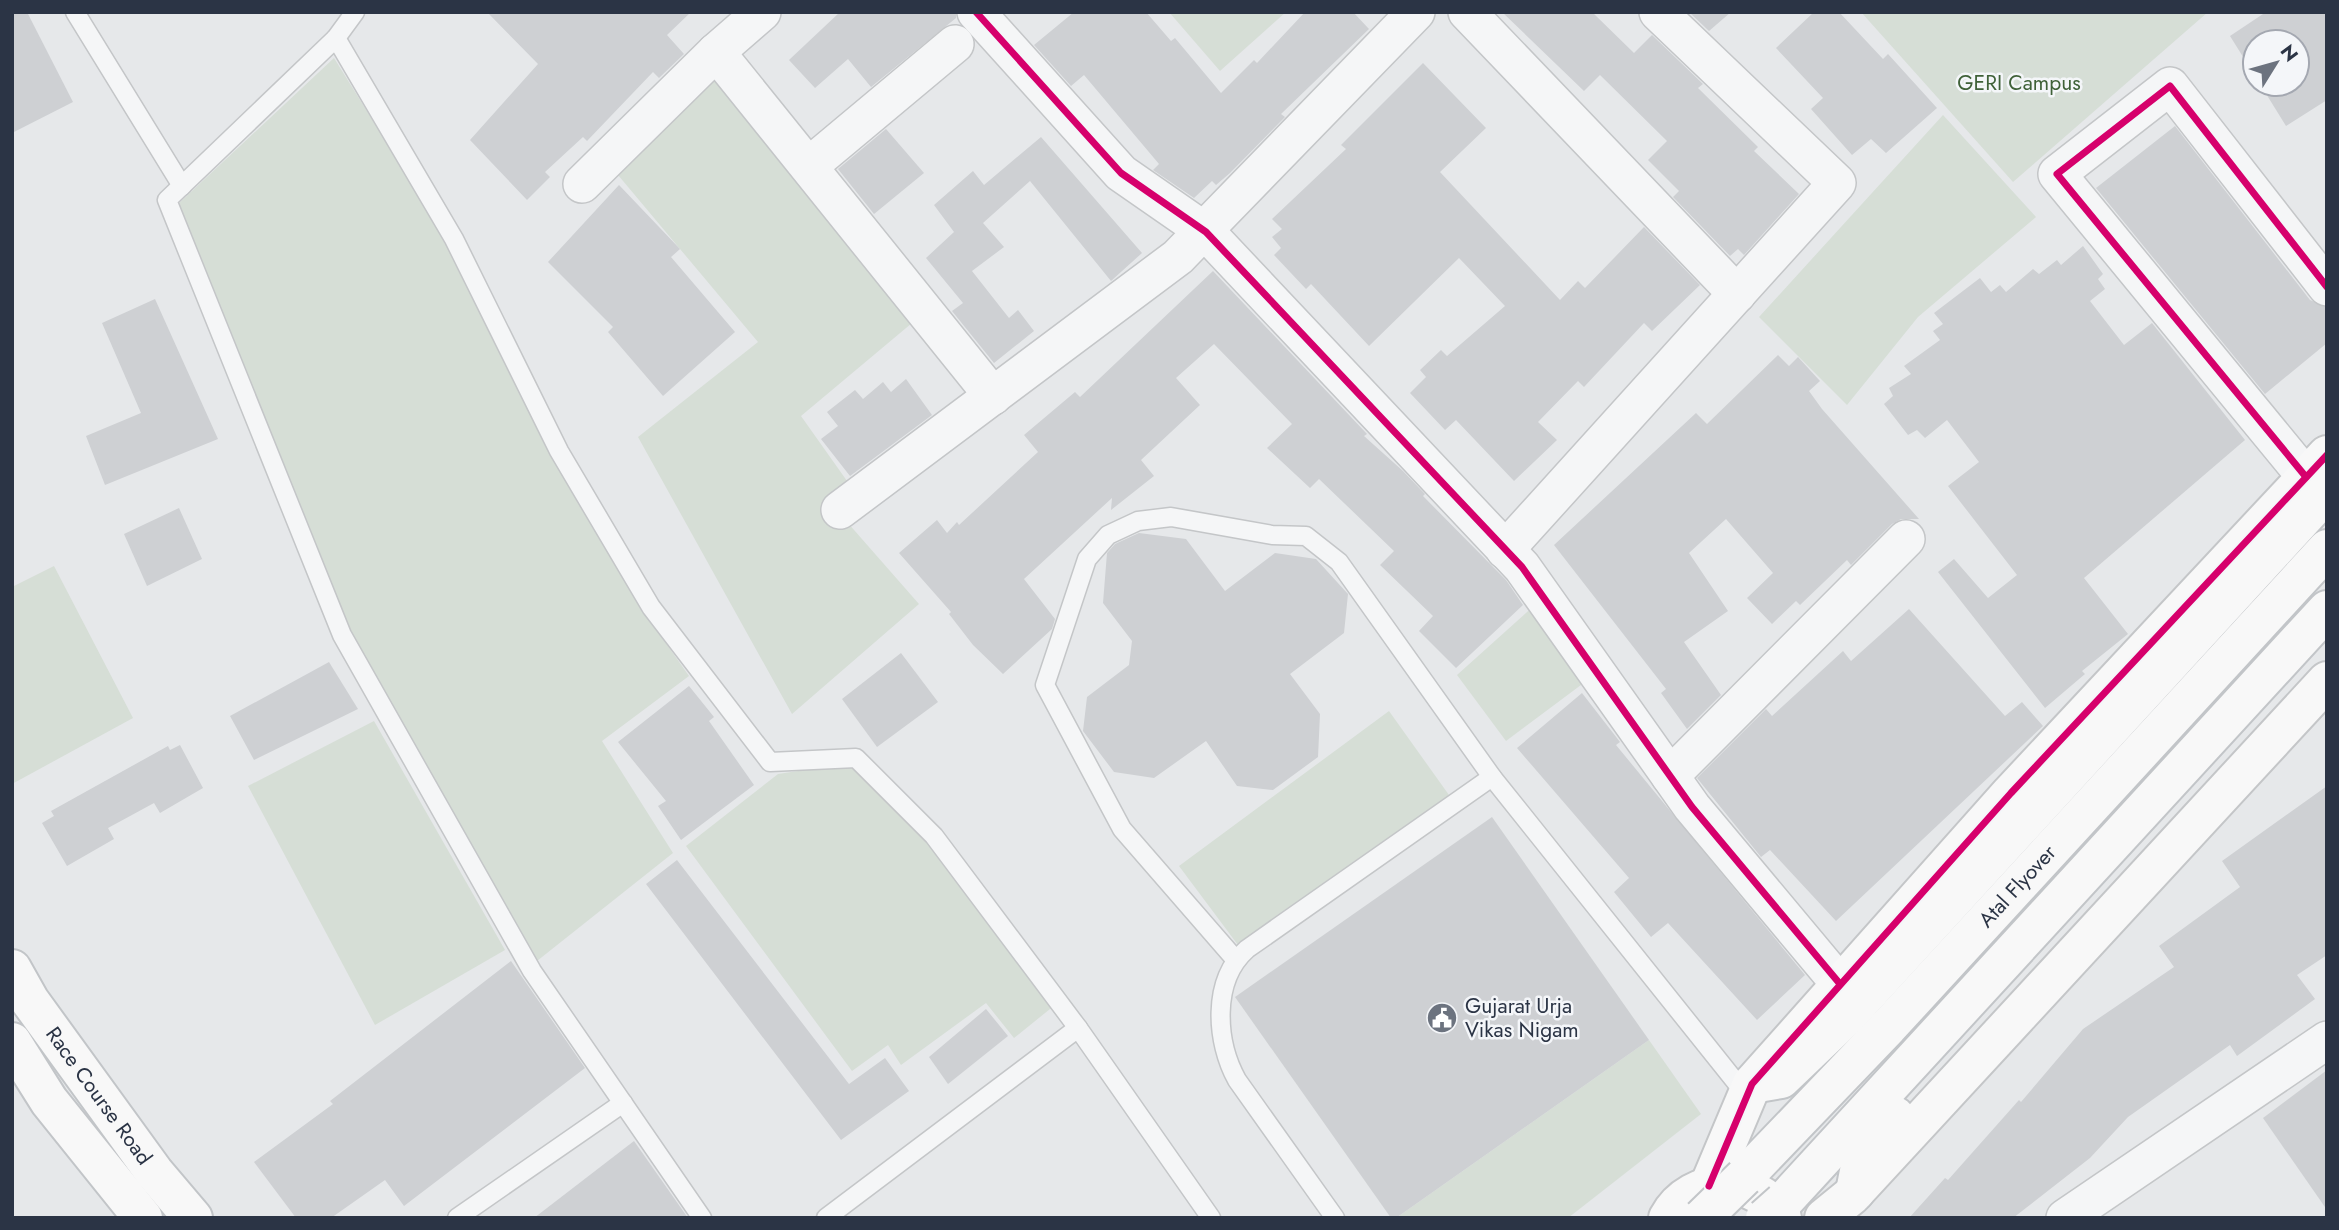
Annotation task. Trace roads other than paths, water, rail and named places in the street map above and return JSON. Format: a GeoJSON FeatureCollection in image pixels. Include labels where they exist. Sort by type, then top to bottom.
{"type":"FeatureCollection","features":[{"type":"Feature","properties":{"kind":"main road"},"geometry":{"type":"LineString","coordinates":[[1705,1202],[1750,1090],[1840,984],[2011,793],[2320,475]]}},
{"type":"Feature","properties":{"kind":"main road"},"geometry":{"type":"LineString","coordinates":[[1750,1090],[1781,1079],[1848,1015],[2320,475]]}},
{"type":"Feature","properties":{"kind":"main road","name":"Atal Flyover"},"geometry":{"type":"LineString","coordinates":[[1668,1218],[1688,1195],[1705,1202],[1816,1104],[2327,549]]}},
{"type":"Feature","properties":{"kind":"main road","name":"Atal Flyover"},"geometry":{"type":"LineString","coordinates":[[1781,1207],[2327,610]]}},
{"type":"Feature","properties":{"kind":"main road"},"geometry":{"type":"LineString","coordinates":[[1855,1192],[1862,1156],[1876,1137],[2327,649]]}},
{"type":"Feature","properties":{"kind":"main road"},"geometry":{"type":"LineString","coordinates":[[1824,1218],[1855,1192],[2327,681]]}},
{"type":"Feature","properties":{"kind":"main road","name":"Race Course Road"},"geometry":{"type":"LineString","coordinates":[[12,969],[30,1001],[146,1161],[193,1218]]}},
{"type":"Feature","properties":{"kind":"main road","name":"Race Course Road"},"geometry":{"type":"LineString","coordinates":[[12,1042],[49,1101],[143,1218]]}},
{"type":"Feature","properties":{"kind":"main road"},"geometry":{"type":"LineString","coordinates":[[1705,1202],[1727,1184],[1748,1188],[1781,1207]]}},
{"type":"Feature","properties":{"kind":"street"},"geometry":{"type":"LineString","coordinates":[[582,184],[716,52],[762,12]]}},
{"type":"Feature","properties":{"kind":"street"},"geometry":{"type":"LineString","coordinates":[[976,12],[1121,173],[1206,232],[1522,567],[1670,776],[1840,984]]}},
{"type":"Feature","properties":{"kind":"street"},"geometry":{"type":"LineString","coordinates":[[840,510],[1178,257],[1206,232],[1416,12]]}},
{"type":"Feature","properties":{"kind":"street"},"geometry":{"type":"LineString","coordinates":[[1467,12],[1737,294]]}},
{"type":"Feature","properties":{"kind":"street"},"geometry":{"type":"LineString","coordinates":[[1505,550],[1837,183],[1658,12]]}},
{"type":"Feature","properties":{"kind":"street"},"geometry":{"type":"LineString","coordinates":[[809,166],[955,44]]}},
{"type":"Feature","properties":{"kind":"street"},"geometry":{"type":"LineString","coordinates":[[716,52],[993,396]]}},
{"type":"Feature","properties":{"kind":"street"},"geometry":{"type":"LineString","coordinates":[[2320,475],[2057,174],[2170,86],[2327,287]]}},
{"type":"Feature","properties":{"kind":"street"},"geometry":{"type":"LineString","coordinates":[[1670,776],[1906,539]]}},
{"type":"Feature","properties":{"kind":"street"},"geometry":{"type":"LineString","coordinates":[[2065,1218],[2327,1040]]}},
{"type":"Feature","properties":{"kind":"lane"},"geometry":{"type":"LineString","coordinates":[[75,12],[182,187]]}},
{"type":"Feature","properties":{"kind":"lane"},"geometry":{"type":"LineString","coordinates":[[355,12],[336,38],[167,200],[342,635],[532,971],[702,1218]]}},
{"type":"Feature","properties":{"kind":"lane"},"geometry":{"type":"LineString","coordinates":[[336,38],[454,239],[559,451],[651,607],[710,688],[770,762],[856,758],[934,836],[1078,1028],[1211,1218]]}},
{"type":"Feature","properties":{"kind":"lane"},"geometry":{"type":"LineString","coordinates":[[1235,959],[1122,829],[1045,685],[1087,559],[1108,535],[1138,521],[1171,517],[1272,535],[1307,536],[1339,562],[1492,777],[1750,1090]]}},
{"type":"Feature","properties":{"kind":"lane"},"geometry":{"type":"LineString","coordinates":[[1335,1218],[1237,1080],[1225,1058],[1221,1027],[1223,997],[1235,959],[1492,777]]}},
{"type":"Feature","properties":{"kind":"lane"},"geometry":{"type":"LineString","coordinates":[[826,1218],[1078,1028]]}},
{"type":"Feature","properties":{"kind":"lane"},"geometry":{"type":"LineString","coordinates":[[457,1218],[623,1103]]}},
{"type":"Feature","properties":{"kind":"place","name":"Gujarat Urja Vikas Nigam"},"geometry":{"type":"Point","coordinates":[1442,1018]}},
{"type":"Feature","properties":{"kind":"park label","name":"GERI Campus"},"geometry":{"type":"Point","coordinates":[2019,83]}}]}
